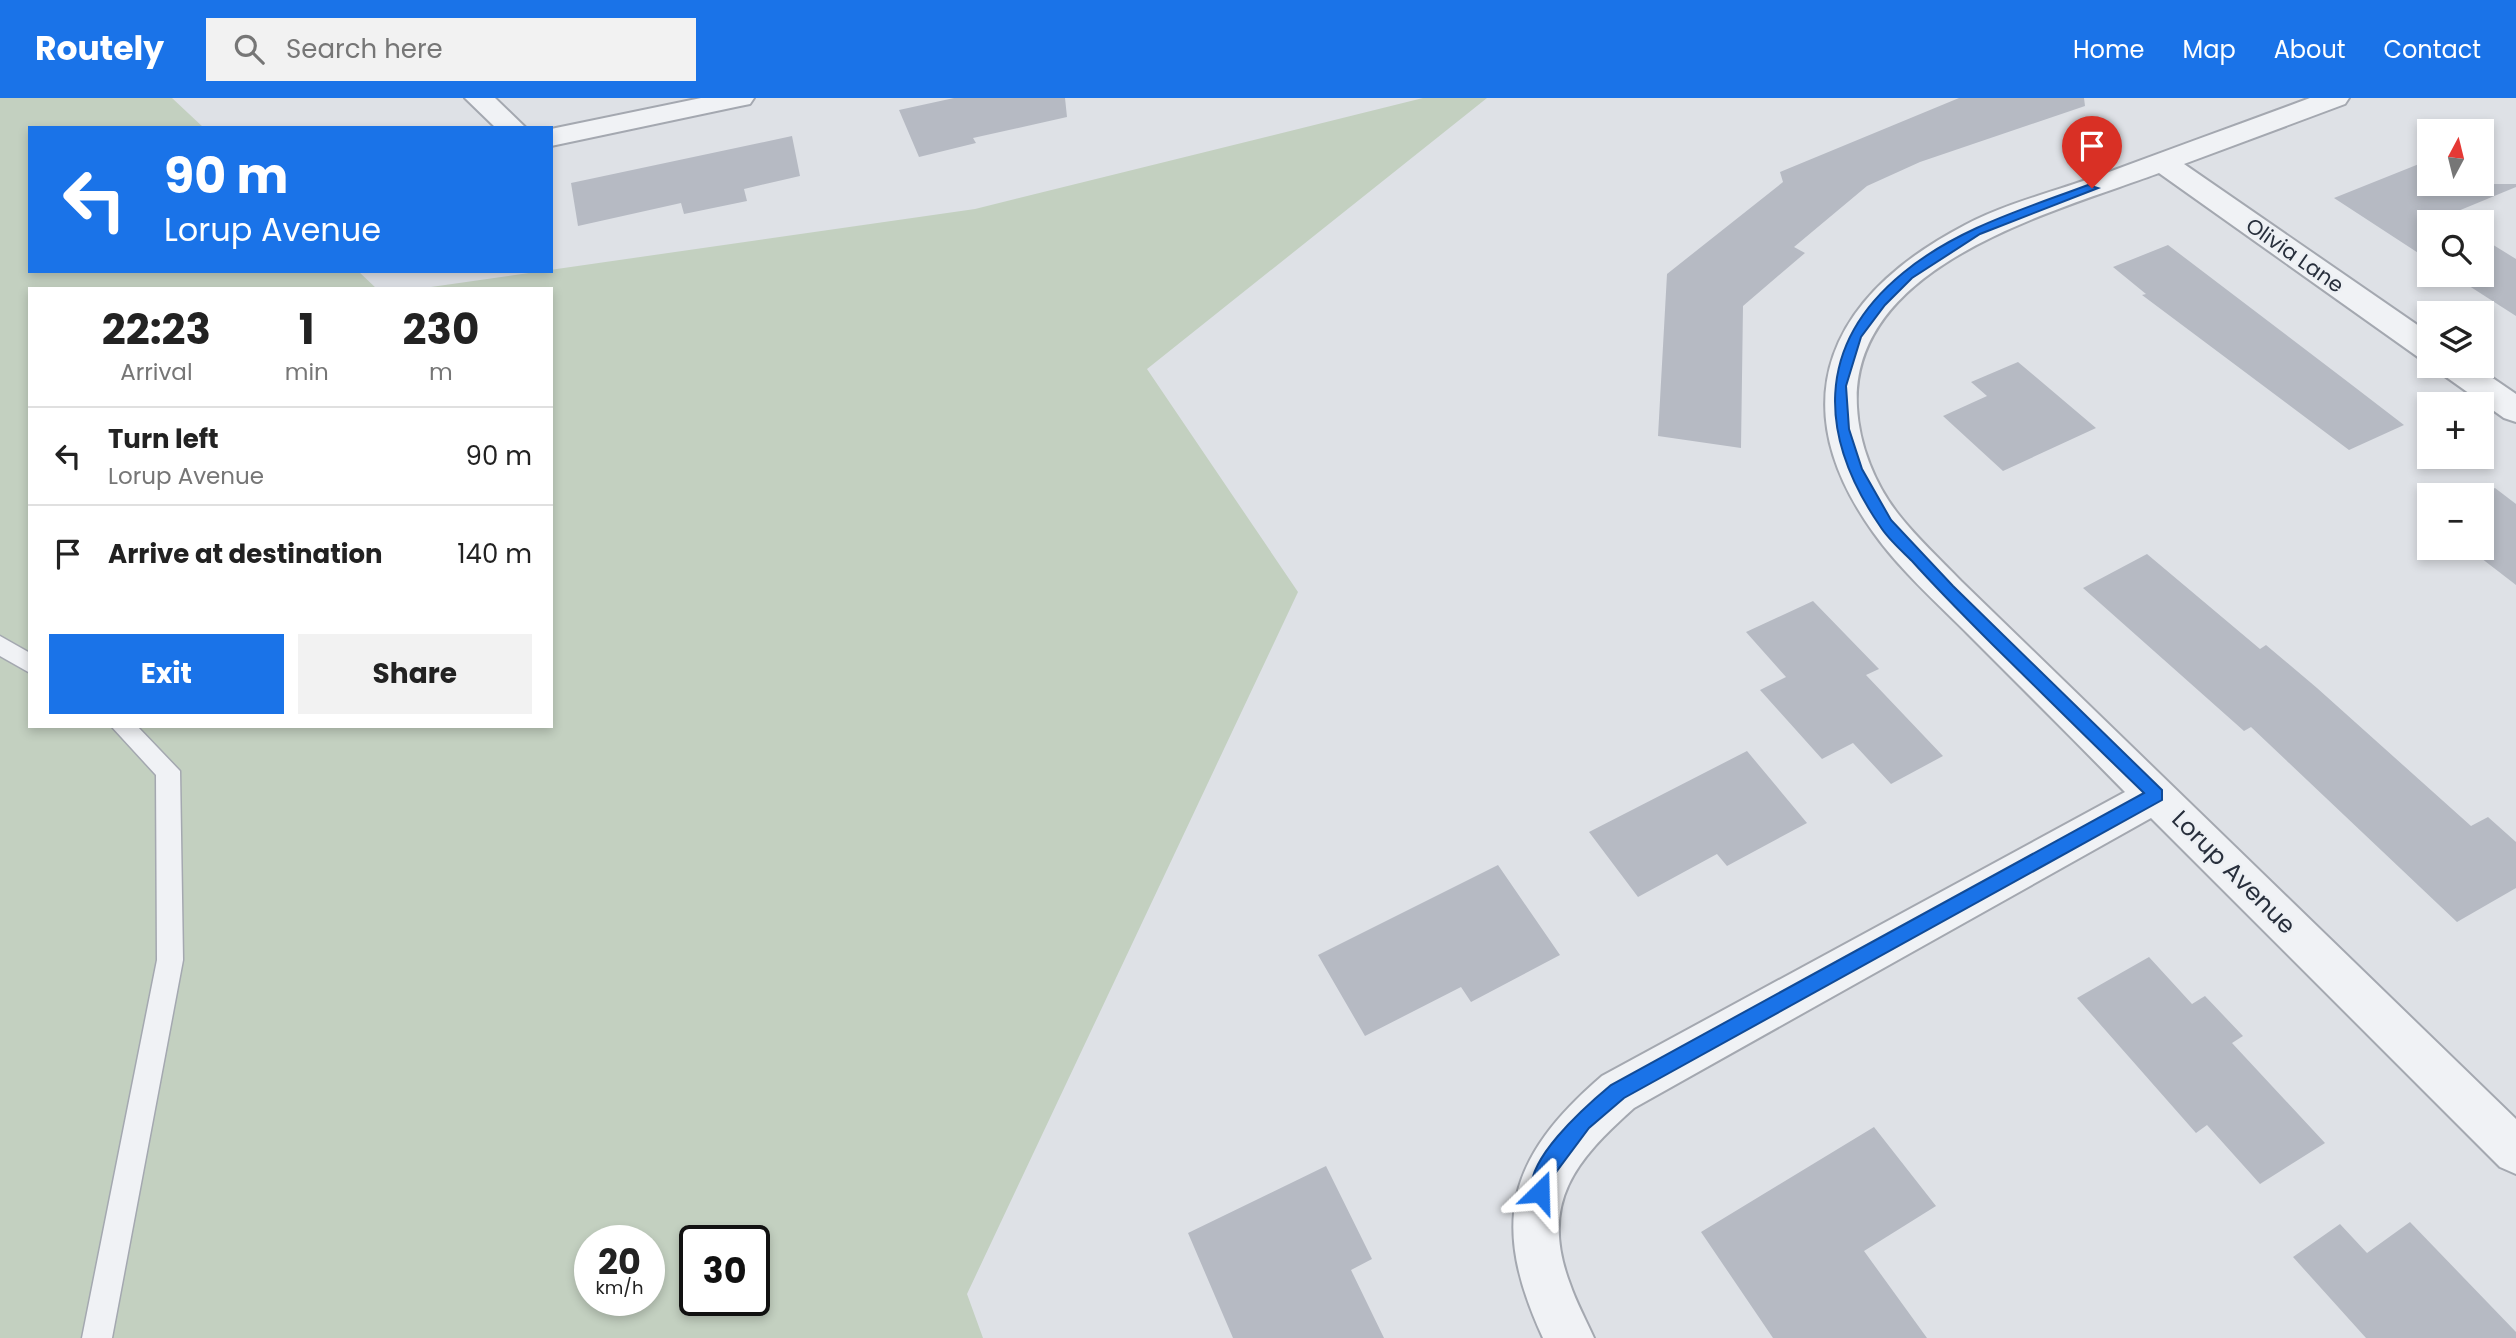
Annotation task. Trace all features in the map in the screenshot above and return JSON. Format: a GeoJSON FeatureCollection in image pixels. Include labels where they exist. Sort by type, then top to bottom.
{"type":"FeatureCollection","features":[{"type":"Feature","properties":{"kind":"street"},"geometry":{"type":"LineString","coordinates":[[479,98],[510,126]]}},
{"type":"Feature","properties":{"kind":"street"},"geometry":{"type":"LineString","coordinates":[[553,138],[740,98]]}},
{"type":"Feature","properties":{"kind":"street","name":"Lorup Avenue"},"geometry":{"type":"LineString","coordinates":[[2335,98],[1976,232],[1908,275],[1880,302],[1855,337],[1840,386],[1842,429],[1855,470],[1885,523],[1948,591],[2516,1152]]}},
{"type":"Feature","properties":{"kind":"street","name":"Olivia Lane"},"geometry":{"type":"LineString","coordinates":[[2161,161],[2417,341]]}},
{"type":"Feature","properties":{"kind":"street"},"geometry":{"type":"LineString","coordinates":[[2470,378],[2516,410]]}},
{"type":"Feature","properties":{"kind":"street"},"geometry":{"type":"LineString","coordinates":[[1569,1338],[1542,1273],[1536,1212],[1545,1171],[1582,1122],[1618,1092],[2156,795]]}},
{"type":"Feature","properties":{"kind":"lane"},"geometry":{"type":"LineString","coordinates":[[0,645],[28,663]]}},
{"type":"Feature","properties":{"kind":"lane"},"geometry":{"type":"LineString","coordinates":[[97,1338],[170,961],[168,771],[124,728]]}},
{"type":"Feature","properties":{"kind":"green space"},"geometry":{"type":"Polygon","coordinates":[[[0,98],[172,98],[202,126],[28,126],[28,273],[360,273],[375,287],[28,287],[28,728],[553,728],[553,287],[431,287],[529,273],[553,273],[553,270],[975,209],[1423,98],[1487,98],[1147,369],[1298,592],[967,1294],[983,1338],[0,1338],[0,98]]]}},
{"type":"Feature","properties":{"kind":"building"},"geometry":{"type":"Polygon","coordinates":[[[954,98],[1065,98],[1067,117],[973,138],[976,143],[919,157],[899,110],[954,98]]]}},
{"type":"Feature","properties":{"kind":"building"},"geometry":{"type":"Polygon","coordinates":[[[1959,98],[2084,98],[2085,106],[1920,162],[1867,186],[1794,247],[1805,253],[1743,306],[1741,448],[1658,436],[1667,274],[1783,182],[1780,172],[1959,98]]]}},
{"type":"Feature","properties":{"kind":"building"},"geometry":{"type":"Polygon","coordinates":[[[792,136],[800,176],[744,189],[747,201],[684,214],[681,203],[578,226],[571,183],[792,136]]]}},
{"type":"Feature","properties":{"kind":"building"},"geometry":{"type":"Polygon","coordinates":[[[2417,165],[2417,196],[2494,196],[2494,184],[2516,184],[2516,187],[2460,210],[2417,210],[2417,252],[2334,198],[2417,165]]]}},
{"type":"Feature","properties":{"kind":"building"},"geometry":{"type":"Polygon","coordinates":[[[2168,245],[2404,425],[2349,450],[2142,295],[2146,294],[2113,267],[2168,245]]]}},
{"type":"Feature","properties":{"kind":"building"},"geometry":{"type":"Polygon","coordinates":[[[2494,245],[2516,259],[2516,316],[2471,287],[2494,287],[2494,245]]]}},
{"type":"Feature","properties":{"kind":"building"},"geometry":{"type":"Polygon","coordinates":[[[2018,362],[2096,428],[2003,471],[1943,416],[1987,396],[1971,382],[2018,362]]]}},
{"type":"Feature","properties":{"kind":"building"},"geometry":{"type":"Polygon","coordinates":[[[2494,488],[2516,504],[2516,585],[2484,560],[2494,560],[2494,488]]]}},
{"type":"Feature","properties":{"kind":"building"},"geometry":{"type":"Polygon","coordinates":[[[2147,554],[2260,649],[2266,645],[2471,826],[2488,817],[2516,842],[2516,888],[2457,922],[2251,727],[2244,731],[2083,588],[2147,554]]]}},
{"type":"Feature","properties":{"kind":"building"},"geometry":{"type":"Polygon","coordinates":[[[1813,601],[1879,669],[1866,675],[1943,756],[1891,784],[1853,743],[1822,759],[1760,690],[1786,677],[1746,632],[1813,601]]]}},
{"type":"Feature","properties":{"kind":"building"},"geometry":{"type":"Polygon","coordinates":[[[1747,751],[1807,823],[1727,866],[1717,854],[1638,897],[1589,832],[1747,751]]]}},
{"type":"Feature","properties":{"kind":"building"},"geometry":{"type":"Polygon","coordinates":[[[1498,865],[1560,955],[1471,1002],[1461,987],[1365,1036],[1318,955],[1498,865]]]}},
{"type":"Feature","properties":{"kind":"building"},"geometry":{"type":"Polygon","coordinates":[[[2149,957],[2192,1004],[2205,996],[2243,1036],[2232,1043],[2325,1143],[2260,1184],[2207,1125],[2196,1133],[2077,998],[2149,957]]]}},
{"type":"Feature","properties":{"kind":"building"},"geometry":{"type":"Polygon","coordinates":[[[1874,1127],[1936,1206],[1864,1251],[1927,1338],[1773,1338],[1701,1232],[1874,1127]]]}},
{"type":"Feature","properties":{"kind":"building"},"geometry":{"type":"Polygon","coordinates":[[[1326,1166],[1372,1259],[1351,1270],[1384,1338],[1233,1338],[1188,1233],[1326,1166]]]}},
{"type":"Feature","properties":{"kind":"building"},"geometry":{"type":"Polygon","coordinates":[[[2410,1222],[2516,1332],[2516,1338],[2366,1338],[2293,1257],[2340,1224],[2367,1253],[2410,1222]]]}},
{"type":"Feature","properties":{"kind":"route"},"geometry":{"type":"LineString","coordinates":[[1540,1192],[1545,1171],[1582,1122],[1618,1092],[2156,795],[1948,591],[1885,523],[1855,470],[1842,429],[1840,386],[1855,337],[1880,302],[1908,275],[1976,232],[2092,188]]}}]}
